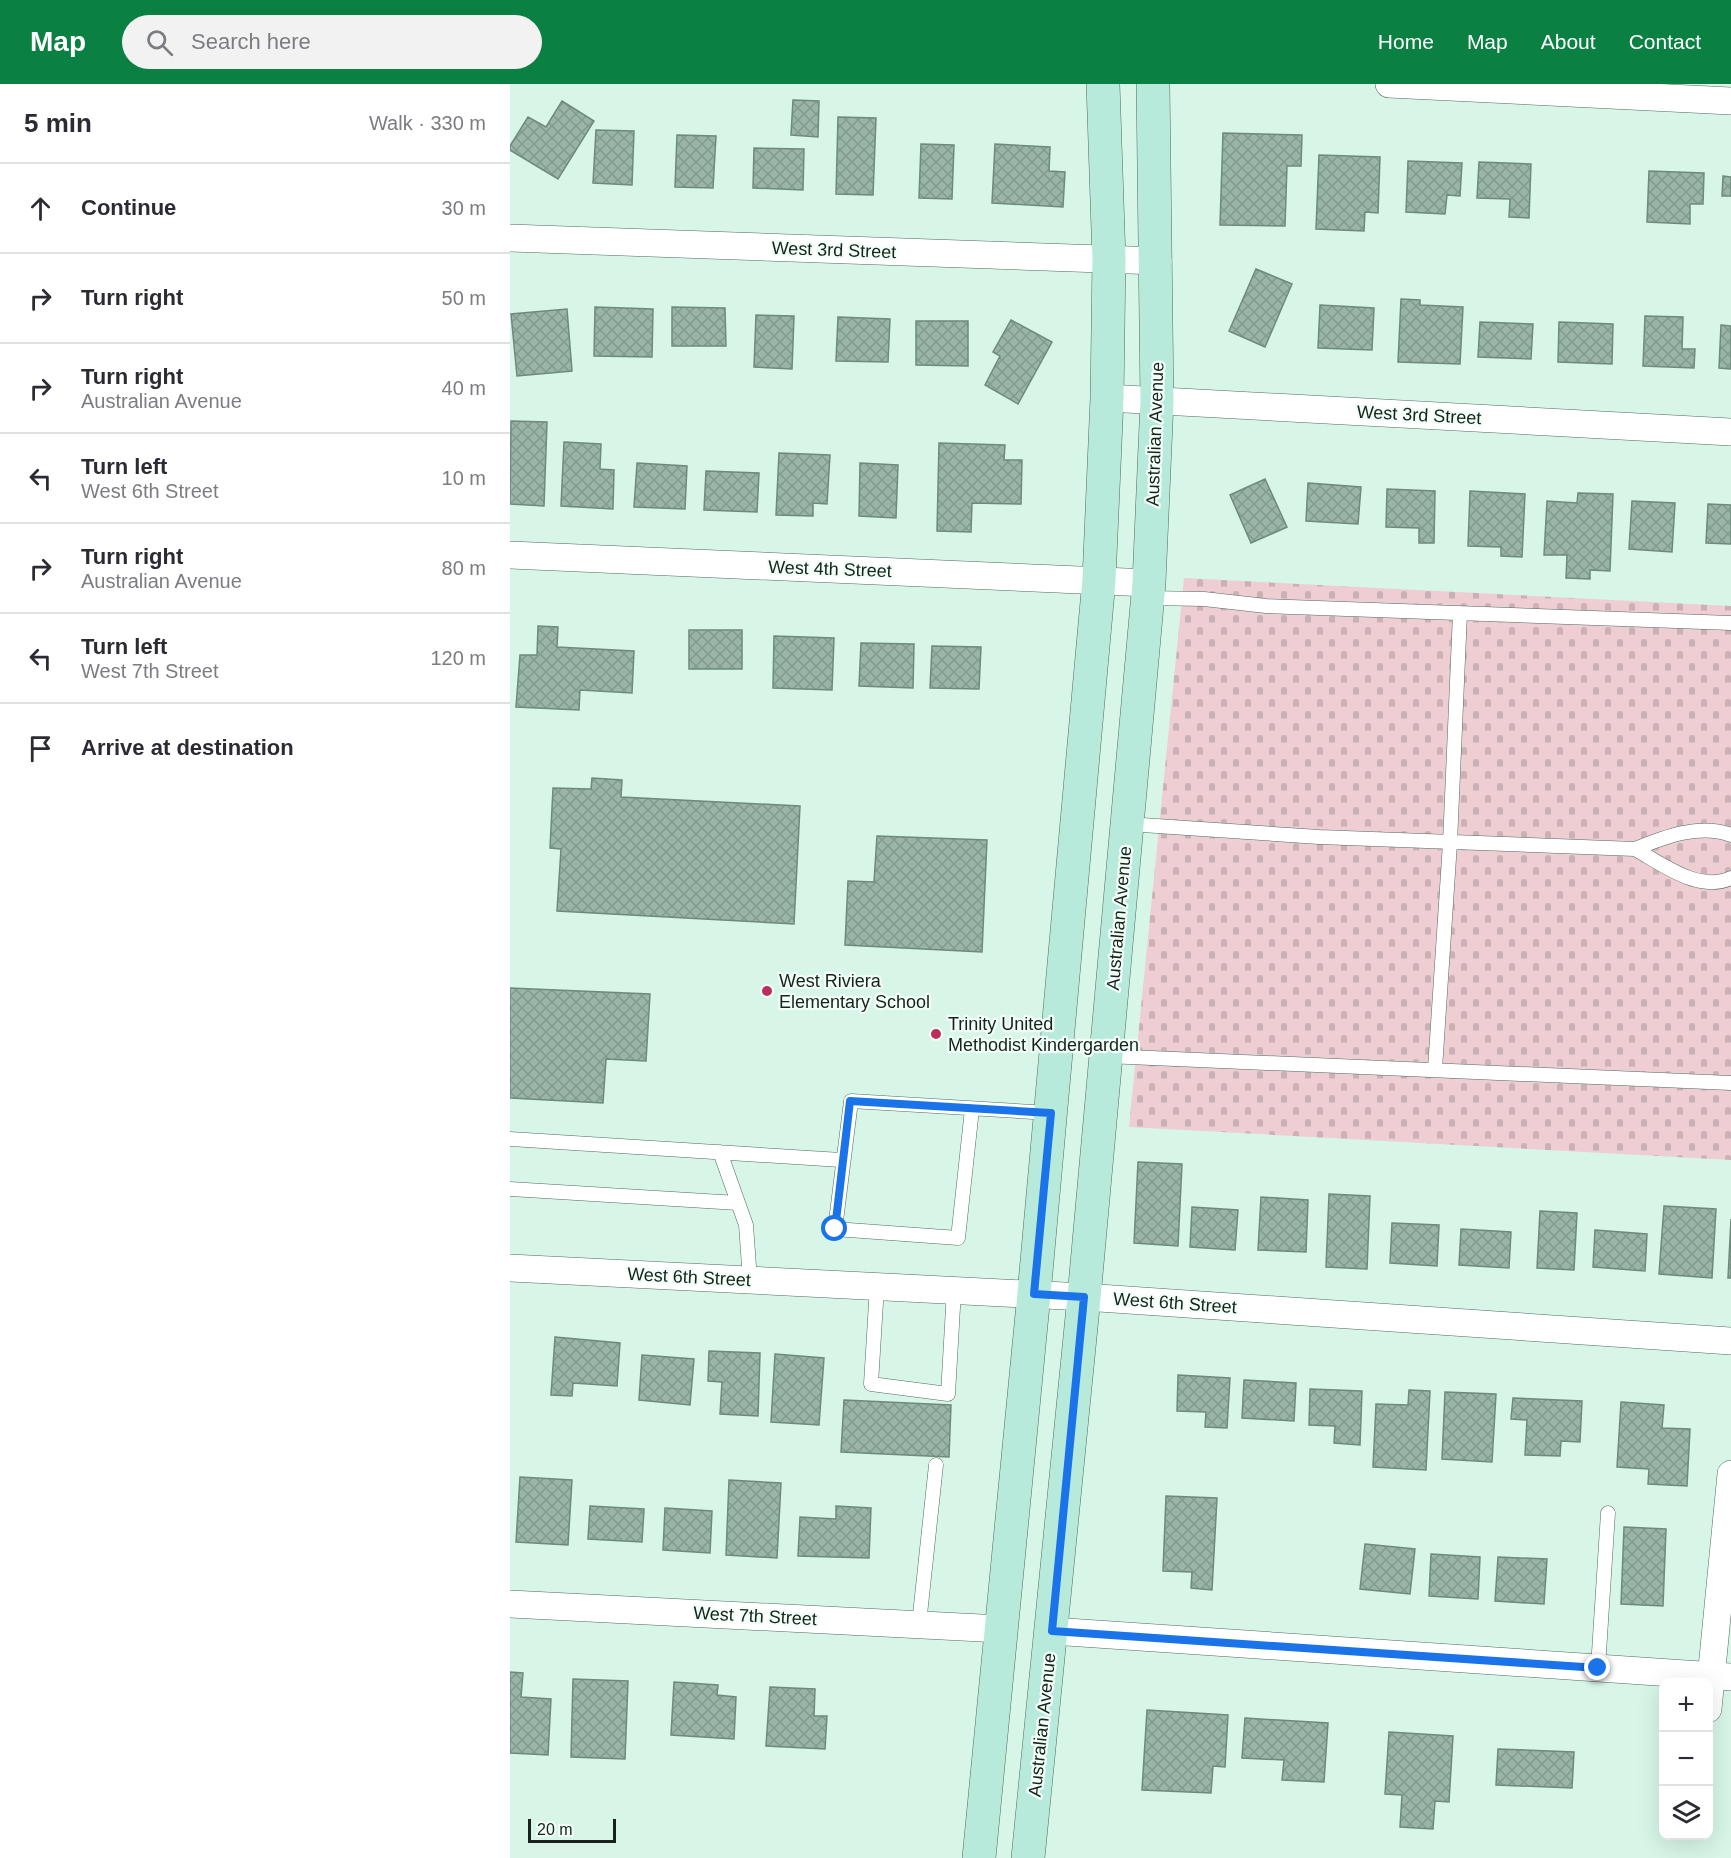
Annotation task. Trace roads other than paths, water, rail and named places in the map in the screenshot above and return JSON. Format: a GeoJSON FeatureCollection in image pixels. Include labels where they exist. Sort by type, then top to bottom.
{"type":"FeatureCollection","features":[{"type":"Feature","properties":{"kind":"main road"},"geometry":{"type":"LineString","coordinates":[[978,1858],[1034,1294],[1099,580],[1107,398],[1109,259],[1103,84]]}},
{"type":"Feature","properties":{"kind":"main road","name":"Australian Avenue"},"geometry":{"type":"LineString","coordinates":[[1028,1858],[1084,1297],[1149,591],[1157,401],[1158,261],[1154,84]]}},
{"type":"Feature","properties":{"kind":"street"},"geometry":{"type":"LineString","coordinates":[[1389,84],[1731,101]]}},
{"type":"Feature","properties":{"kind":"street","name":"West 3rd Street"},"geometry":{"type":"LineString","coordinates":[[510,238],[1158,261]]}},
{"type":"Feature","properties":{"kind":"street","name":"West 3rd Street"},"geometry":{"type":"LineString","coordinates":[[1107,398],[1731,432]]}},
{"type":"Feature","properties":{"kind":"street","name":"West 4th Street"},"geometry":{"type":"LineString","coordinates":[[510,555],[1099,580],[1149,591]]}},
{"type":"Feature","properties":{"kind":"street","name":"West 6th Street"},"geometry":{"type":"LineString","coordinates":[[510,1268],[1034,1294],[1731,1341]]}},
{"type":"Feature","properties":{"kind":"street"},"geometry":{"type":"LineString","coordinates":[[1713,1697],[1721,1677],[1731,1474]]}},
{"type":"Feature","properties":{"kind":"street","name":"West 7th Street"},"geometry":{"type":"LineString","coordinates":[[510,1604],[1001,1629]]}},
{"type":"Feature","properties":{"kind":"street"},"geometry":{"type":"LineString","coordinates":[[1052,1631],[1721,1677]]}},
{"type":"Feature","properties":{"kind":"lane"},"geometry":{"type":"LineString","coordinates":[[1149,591],[1460,613],[1731,623]]}},
{"type":"Feature","properties":{"kind":"lane"},"geometry":{"type":"LineString","coordinates":[[1435,1069],[1450,843],[1460,613]]}},
{"type":"Feature","properties":{"kind":"lane"},"geometry":{"type":"LineString","coordinates":[[1127,824],[1450,843],[1635,849],[1661,838],[1695,830],[1723,832],[1731,835]]}},
{"type":"Feature","properties":{"kind":"lane"},"geometry":{"type":"LineString","coordinates":[[1635,849],[1671,870],[1695,880],[1723,882],[1731,878]]}},
{"type":"Feature","properties":{"kind":"lane"},"geometry":{"type":"LineString","coordinates":[[1106,1056],[1731,1083]]}},
{"type":"Feature","properties":{"kind":"lane"},"geometry":{"type":"LineString","coordinates":[[972,1108],[958,1238],[835,1229],[841,1160],[850,1101],[972,1108],[1051,1113]]}},
{"type":"Feature","properties":{"kind":"lane"},"geometry":{"type":"LineString","coordinates":[[510,1139],[841,1160]]}},
{"type":"Feature","properties":{"kind":"lane"},"geometry":{"type":"LineString","coordinates":[[720,1152],[746,1225],[750,1280]]}},
{"type":"Feature","properties":{"kind":"lane"},"geometry":{"type":"LineString","coordinates":[[510,1188],[738,1203]]}},
{"type":"Feature","properties":{"kind":"lane"},"geometry":{"type":"LineString","coordinates":[[877,1286],[871,1384],[948,1394],[954,1290]]}},
{"type":"Feature","properties":{"kind":"lane"},"geometry":{"type":"LineString","coordinates":[[919,1624],[936,1465]]}},
{"type":"Feature","properties":{"kind":"lane"},"geometry":{"type":"LineString","coordinates":[[1598,1668],[1608,1513]]}},
{"type":"Feature","properties":{"kind":"place","name":"West Riviera Elementary School"},"geometry":{"type":"Point","coordinates":[767,991]}},
{"type":"Feature","properties":{"kind":"place","name":"Trinity United Methodist Kindergarden"},"geometry":{"type":"Point","coordinates":[936,1034]}}]}
